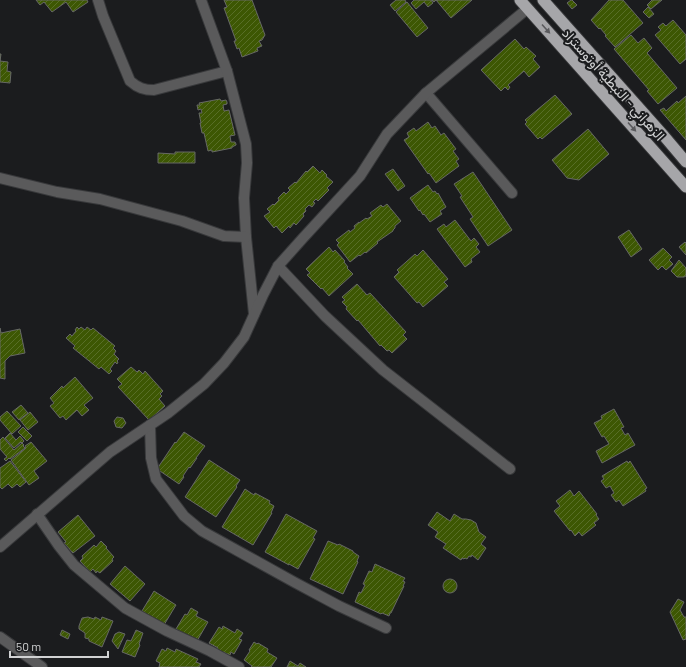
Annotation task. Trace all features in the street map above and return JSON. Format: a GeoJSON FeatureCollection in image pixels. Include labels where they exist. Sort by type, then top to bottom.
{"type":"FeatureCollection","features":[{"type":"Feature","properties":{"kind":"highway","name":"الزهراني - النبطية أوتوستراد"},"geometry":{"type":"LineString","coordinates":[[544,0],[686,162]]}},
{"type":"Feature","properties":{"kind":"highway","name":"الزهراني - النبطية أوتوستراد"},"geometry":{"type":"LineString","coordinates":[[524,4],[686,187]]}},
{"type":"Feature","properties":{"kind":"street"},"geometry":{"type":"LineString","coordinates":[[98,0],[103,16],[130,81],[136,86],[144,90],[154,90],[227,70]]}},
{"type":"Feature","properties":{"kind":"street"},"geometry":{"type":"LineString","coordinates":[[201,0],[227,70],[246,144],[247,163],[244,198],[246,237],[254,314]]}},
{"type":"Feature","properties":{"kind":"street"},"geometry":{"type":"LineString","coordinates":[[0,547],[110,452],[168,413],[204,384],[224,363],[244,337],[278,266],[360,176],[386,134],[426,93],[524,4]]}},
{"type":"Feature","properties":{"kind":"street"},"geometry":{"type":"LineString","coordinates":[[426,93],[512,193]]}},
{"type":"Feature","properties":{"kind":"street"},"geometry":{"type":"LineString","coordinates":[[0,178],[57,192],[100,198],[182,221],[224,236],[246,237]]}},
{"type":"Feature","properties":{"kind":"street"},"geometry":{"type":"LineString","coordinates":[[278,266],[325,316],[383,370],[510,469]]}},
{"type":"Feature","properties":{"kind":"street"},"geometry":{"type":"LineString","coordinates":[[150,426],[151,458],[156,479],[184,516],[202,531],[294,582],[386,628]]}},
{"type":"Feature","properties":{"kind":"street"},"geometry":{"type":"LineString","coordinates":[[37,514],[59,546],[74,564],[125,608],[239,667]]}},
{"type":"Feature","properties":{"kind":"street"},"geometry":{"type":"LineString","coordinates":[[0,637],[42,667]]}},
{"type":"Feature","properties":{"kind":"building"},"geometry":{"type":"Polygon","coordinates":[[[36,0],[87,0],[88,2],[73,12],[66,2],[52,12],[44,2],[40,5],[36,0]]]}},
{"type":"Feature","properties":{"kind":"building"},"geometry":{"type":"Polygon","coordinates":[[[224,0],[252,0],[265,35],[262,40],[259,41],[262,46],[257,48],[258,51],[242,57],[239,48],[237,49],[234,41],[236,41],[224,8],[227,7],[224,0]]]}},
{"type":"Feature","properties":{"kind":"building"},"geometry":{"type":"Polygon","coordinates":[[[396,0],[405,0],[406,2],[395,11],[390,5],[396,0]]]}},
{"type":"Feature","properties":{"kind":"building"},"geometry":{"type":"Polygon","coordinates":[[[414,0],[431,0],[433,3],[428,7],[424,2],[416,9],[411,3],[414,0]]]}},
{"type":"Feature","properties":{"kind":"building"},"geometry":{"type":"Polygon","coordinates":[[[436,0],[472,0],[451,18],[436,0]]]}},
{"type":"Feature","properties":{"kind":"building"},"geometry":{"type":"Polygon","coordinates":[[[571,0],[577,5],[572,9],[567,3],[571,0]]]}},
{"type":"Feature","properties":{"kind":"building"},"geometry":{"type":"Polygon","coordinates":[[[609,0],[623,0],[643,23],[615,47],[600,28],[599,29],[591,20],[609,0]]]}},
{"type":"Feature","properties":{"kind":"building"},"geometry":{"type":"Polygon","coordinates":[[[652,0],[662,0],[651,9],[647,5],[652,0]]]}},
{"type":"Feature","properties":{"kind":"building"},"geometry":{"type":"Polygon","coordinates":[[[407,2],[428,28],[417,37],[396,12],[407,2]]]}},
{"type":"Feature","properties":{"kind":"building"},"geometry":{"type":"Polygon","coordinates":[[[648,7],[654,14],[649,18],[643,12],[648,7]]]}},
{"type":"Feature","properties":{"kind":"building"},"geometry":{"type":"Polygon","coordinates":[[[673,20],[686,35],[686,59],[680,64],[655,35],[661,30],[658,27],[663,23],[666,26],[673,20]]]}},
{"type":"Feature","properties":{"kind":"building"},"geometry":{"type":"Polygon","coordinates":[[[631,35],[638,43],[644,38],[652,48],[647,53],[677,88],[658,104],[647,91],[649,90],[614,49],[631,35]]]}},
{"type":"Feature","properties":{"kind":"building"},"geometry":{"type":"Polygon","coordinates":[[[515,39],[524,49],[526,47],[536,56],[533,59],[540,67],[529,77],[524,71],[508,85],[510,87],[508,90],[505,87],[501,91],[481,70],[515,39]]]}},
{"type":"Feature","properties":{"kind":"building"},"geometry":{"type":"Polygon","coordinates":[[[0,61],[8,62],[7,71],[11,72],[10,83],[0,82],[0,61]]]}},
{"type":"Feature","properties":{"kind":"building"},"geometry":{"type":"Polygon","coordinates":[[[555,95],[572,114],[542,139],[540,137],[538,139],[525,124],[527,122],[525,120],[555,95]]]}},
{"type":"Feature","properties":{"kind":"building"},"geometry":{"type":"Polygon","coordinates":[[[686,96],[686,140],[660,110],[664,108],[666,111],[677,101],[678,103],[686,96]]]}},
{"type":"Feature","properties":{"kind":"building"},"geometry":{"type":"Polygon","coordinates":[[[220,99],[221,101],[226,100],[227,102],[227,104],[223,105],[224,111],[229,110],[235,135],[230,136],[231,142],[235,142],[236,145],[232,148],[212,152],[212,150],[208,151],[204,133],[202,133],[199,113],[202,113],[201,109],[198,110],[197,105],[200,105],[199,103],[220,99]]]}},
{"type":"Feature","properties":{"kind":"building"},"geometry":{"type":"Polygon","coordinates":[[[428,122],[432,128],[435,126],[441,135],[444,133],[456,149],[453,151],[459,159],[456,161],[459,166],[436,183],[404,140],[409,137],[407,133],[414,128],[416,131],[428,122]]]}},
{"type":"Feature","properties":{"kind":"building"},"geometry":{"type":"Polygon","coordinates":[[[588,129],[609,154],[579,180],[567,178],[552,160],[588,129]]]}},
{"type":"Feature","properties":{"kind":"building"},"geometry":{"type":"Polygon","coordinates":[[[175,152],[195,152],[195,163],[158,163],[158,153],[175,154],[175,152]]]}},
{"type":"Feature","properties":{"kind":"building"},"geometry":{"type":"Polygon","coordinates":[[[313,166],[320,173],[322,170],[333,182],[327,188],[329,190],[318,201],[316,199],[313,202],[315,203],[312,207],[309,205],[305,209],[306,211],[303,214],[304,216],[296,225],[294,223],[290,228],[289,226],[282,233],[276,226],[274,228],[264,216],[270,212],[267,209],[279,200],[278,198],[284,192],[286,194],[290,190],[288,188],[295,182],[296,183],[306,171],[307,172],[313,166]]]}},
{"type":"Feature","properties":{"kind":"building"},"geometry":{"type":"Polygon","coordinates":[[[393,169],[405,186],[398,191],[385,174],[393,169]]]}},
{"type":"Feature","properties":{"kind":"building"},"geometry":{"type":"Polygon","coordinates":[[[473,172],[512,230],[488,246],[470,219],[473,217],[460,197],[462,196],[454,184],[473,172]]]}},
{"type":"Feature","properties":{"kind":"building"},"geometry":{"type":"Polygon","coordinates":[[[428,185],[433,192],[435,191],[437,194],[438,193],[446,207],[440,211],[442,214],[430,222],[420,210],[419,211],[410,198],[428,185]]]}},
{"type":"Feature","properties":{"kind":"building"},"geometry":{"type":"Polygon","coordinates":[[[387,204],[401,221],[395,226],[393,231],[377,242],[378,243],[366,253],[365,252],[360,256],[359,255],[350,262],[337,245],[339,243],[336,240],[349,230],[350,232],[359,222],[372,216],[370,213],[381,205],[383,207],[387,204]]]}},
{"type":"Feature","properties":{"kind":"building"},"geometry":{"type":"Polygon","coordinates":[[[455,220],[471,241],[474,238],[479,244],[476,247],[480,252],[471,259],[472,262],[465,267],[437,229],[444,224],[446,227],[455,220]]]}},
{"type":"Feature","properties":{"kind":"building"},"geometry":{"type":"Polygon","coordinates":[[[629,230],[642,249],[631,257],[618,237],[629,230]]]}},
{"type":"Feature","properties":{"kind":"building"},"geometry":{"type":"Polygon","coordinates":[[[685,242],[686,243],[686,255],[679,247],[685,242]]]}},
{"type":"Feature","properties":{"kind":"building"},"geometry":{"type":"Polygon","coordinates":[[[329,247],[333,252],[335,250],[345,261],[344,262],[348,267],[347,268],[353,274],[329,296],[307,275],[310,273],[306,269],[329,247]]]}},
{"type":"Feature","properties":{"kind":"building"},"geometry":{"type":"Polygon","coordinates":[[[663,248],[672,257],[669,260],[673,264],[666,270],[662,266],[658,270],[649,260],[663,248]]]}},
{"type":"Feature","properties":{"kind":"building"},"geometry":{"type":"Polygon","coordinates":[[[423,250],[448,279],[444,282],[448,286],[423,307],[419,302],[417,303],[394,277],[399,272],[397,270],[415,254],[417,256],[423,250]]]}},
{"type":"Feature","properties":{"kind":"building"},"geometry":{"type":"Polygon","coordinates":[[[679,260],[686,268],[686,276],[684,277],[677,277],[671,271],[679,260]]]}},
{"type":"Feature","properties":{"kind":"building"},"geometry":{"type":"Polygon","coordinates":[[[357,284],[367,295],[370,293],[406,332],[403,335],[407,339],[392,353],[389,350],[387,351],[381,345],[380,346],[358,320],[357,321],[346,309],[347,307],[342,302],[345,300],[342,297],[357,284]]]}},
{"type":"Feature","properties":{"kind":"building"},"geometry":{"type":"Polygon","coordinates":[[[77,327],[79,329],[81,327],[85,330],[87,327],[91,330],[93,328],[115,346],[113,348],[116,351],[114,354],[119,359],[117,364],[115,362],[110,369],[112,371],[109,374],[101,367],[99,369],[73,348],[75,346],[66,338],[70,334],[72,336],[77,327]]]}},
{"type":"Feature","properties":{"kind":"building"},"geometry":{"type":"Polygon","coordinates":[[[0,328],[1,333],[20,329],[25,353],[10,356],[5,361],[5,379],[0,378],[0,328]]]}},
{"type":"Feature","properties":{"kind":"building"},"geometry":{"type":"Polygon","coordinates":[[[131,367],[137,372],[139,370],[143,374],[145,371],[163,391],[160,394],[162,396],[159,399],[165,406],[149,420],[118,387],[122,384],[117,379],[131,367]]]}},
{"type":"Feature","properties":{"kind":"building"},"geometry":{"type":"Polygon","coordinates":[[[75,377],[93,398],[84,405],[89,410],[82,416],[77,410],[66,420],[63,416],[60,418],[50,406],[54,403],[50,398],[62,386],[63,388],[75,377]]]}},
{"type":"Feature","properties":{"kind":"building"},"geometry":{"type":"Polygon","coordinates":[[[21,405],[28,413],[19,420],[12,412],[21,405]]]}},
{"type":"Feature","properties":{"kind":"building"},"geometry":{"type":"Polygon","coordinates":[[[614,409],[624,427],[621,428],[625,435],[628,433],[635,445],[602,463],[596,451],[609,444],[604,436],[602,437],[594,423],[602,419],[601,416],[614,409]]]}},
{"type":"Feature","properties":{"kind":"building"},"geometry":{"type":"Polygon","coordinates":[[[7,411],[21,426],[12,434],[0,420],[0,417],[7,411]]]}},
{"type":"Feature","properties":{"kind":"building"},"geometry":{"type":"Polygon","coordinates":[[[30,412],[38,422],[28,430],[20,420],[30,412]]]}},
{"type":"Feature","properties":{"kind":"building"},"geometry":{"type":"Polygon","coordinates":[[[117,417],[123,418],[126,423],[122,428],[116,427],[114,421],[117,417]]]}},
{"type":"Feature","properties":{"kind":"building"},"geometry":{"type":"Polygon","coordinates":[[[23,427],[32,436],[27,441],[18,432],[23,427]]]}},
{"type":"Feature","properties":{"kind":"building"},"geometry":{"type":"Polygon","coordinates":[[[184,432],[205,446],[190,468],[189,467],[179,484],[157,469],[175,442],[176,443],[184,432]]]}},
{"type":"Feature","properties":{"kind":"building"},"geometry":{"type":"Polygon","coordinates":[[[10,433],[16,440],[20,436],[24,441],[14,448],[5,438],[10,433]]]}},
{"type":"Feature","properties":{"kind":"building"},"geometry":{"type":"Polygon","coordinates":[[[3,437],[14,450],[22,443],[25,448],[6,461],[4,459],[7,457],[0,449],[0,440],[3,437]]]}},
{"type":"Feature","properties":{"kind":"building"},"geometry":{"type":"Polygon","coordinates":[[[31,442],[47,461],[34,471],[39,478],[29,485],[11,460],[31,442]]]}},
{"type":"Feature","properties":{"kind":"building"},"geometry":{"type":"Polygon","coordinates":[[[209,460],[240,480],[236,486],[237,487],[216,517],[185,497],[209,460]]]}},
{"type":"Feature","properties":{"kind":"building"},"geometry":{"type":"Polygon","coordinates":[[[10,461],[26,482],[20,487],[17,484],[12,488],[8,484],[2,489],[0,487],[0,468],[10,461]]]}},
{"type":"Feature","properties":{"kind":"building"},"geometry":{"type":"Polygon","coordinates":[[[627,461],[628,463],[630,461],[647,488],[645,489],[646,491],[623,506],[619,500],[616,502],[611,495],[614,493],[610,486],[606,488],[601,481],[604,479],[602,476],[627,461]]]}},
{"type":"Feature","properties":{"kind":"building"},"geometry":{"type":"Polygon","coordinates":[[[245,489],[254,495],[255,493],[270,501],[269,503],[274,506],[272,513],[253,545],[222,527],[245,489]]]}},
{"type":"Feature","properties":{"kind":"building"},"geometry":{"type":"Polygon","coordinates":[[[570,490],[574,496],[579,491],[597,514],[596,515],[599,519],[594,523],[596,525],[582,536],[579,532],[575,536],[554,511],[560,506],[556,501],[570,490]]]}},
{"type":"Feature","properties":{"kind":"building"},"geometry":{"type":"Polygon","coordinates":[[[437,512],[450,521],[454,514],[462,519],[471,520],[476,523],[479,532],[486,537],[481,544],[486,548],[478,560],[472,555],[467,559],[462,558],[461,560],[443,548],[446,544],[435,537],[438,532],[428,525],[437,512]]]}},
{"type":"Feature","properties":{"kind":"building"},"geometry":{"type":"Polygon","coordinates":[[[286,514],[317,531],[313,538],[315,539],[298,569],[265,552],[286,514]]]}},
{"type":"Feature","properties":{"kind":"building"},"geometry":{"type":"Polygon","coordinates":[[[78,515],[95,536],[73,553],[64,543],[66,542],[58,532],[78,515]]]}},
{"type":"Feature","properties":{"kind":"building"},"geometry":{"type":"Polygon","coordinates":[[[101,541],[114,557],[112,559],[113,561],[100,573],[97,571],[96,573],[93,569],[90,572],[80,561],[83,558],[82,556],[94,545],[96,547],[101,541]]]}},
{"type":"Feature","properties":{"kind":"building"},"geometry":{"type":"Polygon","coordinates":[[[328,541],[338,545],[339,544],[353,551],[359,556],[358,562],[343,594],[310,579],[328,541]]]}},
{"type":"Feature","properties":{"kind":"building"},"geometry":{"type":"Polygon","coordinates":[[[375,564],[405,578],[403,581],[405,582],[404,586],[389,616],[355,602],[359,592],[361,593],[365,585],[363,584],[369,571],[372,572],[375,564]]]}},
{"type":"Feature","properties":{"kind":"building"},"geometry":{"type":"Polygon","coordinates":[[[125,566],[145,584],[130,601],[110,584],[125,566]]]}},
{"type":"Feature","properties":{"kind":"building"},"geometry":{"type":"Polygon","coordinates":[[[447,579],[453,579],[457,583],[457,589],[453,593],[447,593],[443,589],[443,583],[447,579]]]}},
{"type":"Feature","properties":{"kind":"building"},"geometry":{"type":"Polygon","coordinates":[[[154,591],[176,605],[164,625],[142,611],[154,591]]]}},
{"type":"Feature","properties":{"kind":"building"},"geometry":{"type":"Polygon","coordinates":[[[678,599],[684,602],[680,610],[684,617],[686,617],[686,639],[683,640],[670,612],[678,599]]]}},
{"type":"Feature","properties":{"kind":"building"},"geometry":{"type":"Polygon","coordinates":[[[191,608],[198,612],[196,616],[208,622],[197,641],[176,629],[185,614],[187,615],[191,608]]]}},
{"type":"Feature","properties":{"kind":"building"},"geometry":{"type":"Polygon","coordinates":[[[88,617],[94,619],[95,617],[101,620],[102,617],[113,621],[102,647],[85,638],[85,633],[79,629],[82,618],[88,617]]]}},
{"type":"Feature","properties":{"kind":"building"},"geometry":{"type":"Polygon","coordinates":[[[223,626],[235,633],[237,629],[243,633],[239,639],[242,640],[234,654],[231,652],[230,655],[223,652],[222,654],[216,651],[218,648],[209,643],[219,627],[222,629],[223,626]]]}},
{"type":"Feature","properties":{"kind":"building"},"geometry":{"type":"Polygon","coordinates":[[[62,630],[70,634],[68,639],[60,635],[62,630]]]}},
{"type":"Feature","properties":{"kind":"building"},"geometry":{"type":"Polygon","coordinates":[[[136,630],[143,633],[135,657],[122,652],[127,640],[131,641],[136,630]]]}},
{"type":"Feature","properties":{"kind":"building"},"geometry":{"type":"Polygon","coordinates":[[[119,632],[125,634],[118,649],[112,641],[115,634],[119,632]]]}},
{"type":"Feature","properties":{"kind":"building"},"geometry":{"type":"Polygon","coordinates":[[[254,642],[268,649],[267,652],[277,658],[271,667],[251,667],[252,666],[244,660],[254,642]]]}},
{"type":"Feature","properties":{"kind":"building"},"geometry":{"type":"Polygon","coordinates":[[[167,648],[175,652],[176,649],[198,659],[196,662],[201,664],[199,667],[159,667],[160,663],[156,661],[162,649],[166,651],[167,648]]]}},
{"type":"Feature","properties":{"kind":"building"},"geometry":{"type":"Polygon","coordinates":[[[290,661],[298,666],[300,663],[306,667],[287,667],[290,661]]]}}]}
